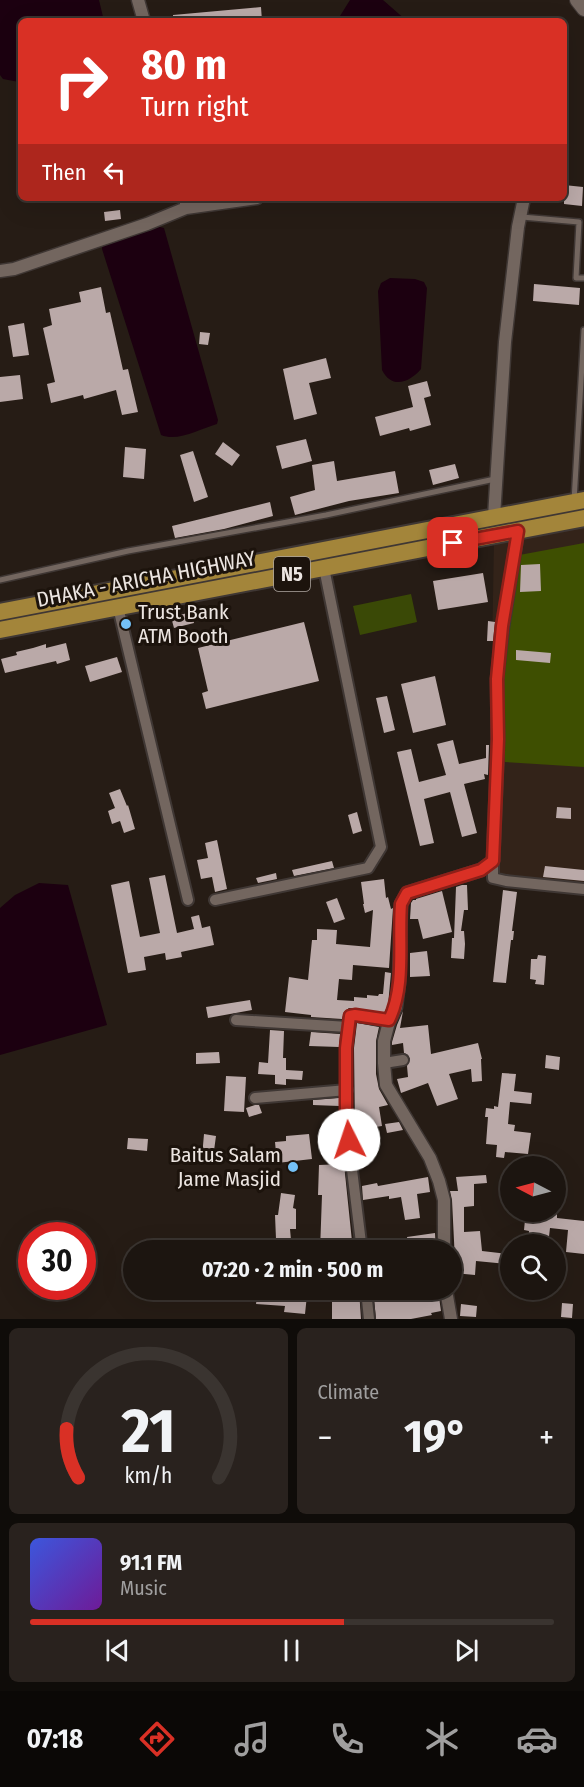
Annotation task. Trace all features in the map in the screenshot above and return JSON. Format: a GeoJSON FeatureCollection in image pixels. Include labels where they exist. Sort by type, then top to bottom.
{"type":"FeatureCollection","features":[{"type":"Feature","properties":{"kind":"highway","name":"DHAKA - ARICHA HIGHWAY"},"geometry":{"type":"LineString","coordinates":[[0,612],[579,501]]}},
{"type":"Feature","properties":{"kind":"highway","name":"DHAKA - ARICHA HIGHWAY"},"geometry":{"type":"LineString","coordinates":[[0,630],[584,518]]}},
{"type":"Feature","properties":{"kind":"main road"},"geometry":{"type":"LineString","coordinates":[[577,0],[584,9]]}},
{"type":"Feature","properties":{"kind":"street"},"geometry":{"type":"LineString","coordinates":[[138,0],[143,18]]}},
{"type":"Feature","properties":{"kind":"street"},"geometry":{"type":"LineString","coordinates":[[0,271],[14,269],[147,224],[186,203],[214,201]]}},
{"type":"Feature","properties":{"kind":"street"},"geometry":{"type":"LineString","coordinates":[[494,517],[505,342],[523,201]]}},
{"type":"Feature","properties":{"kind":"street"},"geometry":{"type":"LineString","coordinates":[[518,531],[502,626],[497,679],[498,739],[493,878],[584,889]]}},
{"type":"Feature","properties":{"kind":"street"},"geometry":{"type":"LineString","coordinates":[[215,900],[368,868],[381,847],[324,568]]}},
{"type":"Feature","properties":{"kind":"street"},"geometry":{"type":"LineString","coordinates":[[118,607],[188,900]]}},
{"type":"Feature","properties":{"kind":"street"},"geometry":{"type":"LineString","coordinates":[[444,1240],[444,1200],[439,1181],[430,1158],[386,1085],[384,1041],[389,1020],[396,1007],[399,983],[401,904],[407,893],[481,870],[493,861]]}},
{"type":"Feature","properties":{"kind":"street"},"geometry":{"type":"LineString","coordinates":[[361,1240],[346,1121],[348,1027],[352,1015],[389,1020]]}},
{"type":"Feature","properties":{"kind":"street"},"geometry":{"type":"LineString","coordinates":[[236,1020],[348,1027]]}},
{"type":"Feature","properties":{"kind":"street"},"geometry":{"type":"LineString","coordinates":[[384,1063],[404,1060]]}},
{"type":"Feature","properties":{"kind":"street"},"geometry":{"type":"LineString","coordinates":[[255,1098],[347,1090]]}},
{"type":"Feature","properties":{"kind":"street"},"geometry":{"type":"LineString","coordinates":[[367,1300],[369,1319]]}},
{"type":"Feature","properties":{"kind":"street"},"geometry":{"type":"LineString","coordinates":[[448,1300],[451,1319]]}},
{"type":"Feature","properties":{"kind":"lane"},"geometry":{"type":"LineString","coordinates":[[520,217],[579,222],[576,278],[584,278]]}},
{"type":"Feature","properties":{"kind":"lane"},"geometry":{"type":"LineString","coordinates":[[579,501],[584,330]]}},
{"type":"Feature","properties":{"kind":"lane"},"geometry":{"type":"LineString","coordinates":[[0,580],[128,551],[326,515],[496,479]]}},
{"type":"Feature","properties":{"kind":"shaded area"},"geometry":{"type":"Polygon","coordinates":[[[0,0],[99,0],[103,18],[18,18],[18,82],[3,79],[0,75],[0,0]]]}},
{"type":"Feature","properties":{"kind":"shaded area"},"geometry":{"type":"Polygon","coordinates":[[[350,0],[383,0],[404,18],[340,18],[350,0]]]}},
{"type":"Feature","properties":{"kind":"shaded area"},"geometry":{"type":"Polygon","coordinates":[[[156,226],[164,228],[218,420],[217,424],[175,437],[161,435],[102,249],[103,243],[156,226]]]}},
{"type":"Feature","properties":{"kind":"shaded area"},"geometry":{"type":"Polygon","coordinates":[[[390,278],[415,279],[424,282],[427,288],[421,369],[412,377],[401,382],[391,380],[382,370],[378,291],[381,283],[390,278]]]}},
{"type":"Feature","properties":{"kind":"shaded area"},"geometry":{"type":"Polygon","coordinates":[[[584,523],[584,894],[488,883],[494,540],[584,523]]]}},
{"type":"Feature","properties":{"kind":"shaded area"},"geometry":{"type":"Polygon","coordinates":[[[39,883],[68,885],[107,1025],[0,1055],[0,908],[15,895],[39,883]]]}},
{"type":"Feature","properties":{"kind":"green space"},"geometry":{"type":"Polygon","coordinates":[[[584,543],[584,767],[505,762],[497,679],[514,556],[584,543]]]}},
{"type":"Feature","properties":{"kind":"green space"},"geometry":{"type":"Polygon","coordinates":[[[411,594],[417,622],[360,635],[353,606],[411,594]]]}},
{"type":"Feature","properties":{"kind":"building"},"geometry":{"type":"Polygon","coordinates":[[[261,7],[262,18],[173,18],[173,15],[261,7]]]}},
{"type":"Feature","properties":{"kind":"building"},"geometry":{"type":"Polygon","coordinates":[[[567,185],[583,187],[582,206],[564,204],[564,201],[567,201],[567,185]]]}},
{"type":"Feature","properties":{"kind":"building"},"geometry":{"type":"Polygon","coordinates":[[[120,210],[121,219],[105,221],[104,212],[120,210]]]}},
{"type":"Feature","properties":{"kind":"building"},"geometry":{"type":"Polygon","coordinates":[[[534,284],[580,288],[579,305],[533,301],[534,284]]]}},
{"type":"Feature","properties":{"kind":"building"},"geometry":{"type":"Polygon","coordinates":[[[101,287],[106,313],[110,312],[123,370],[128,369],[138,412],[122,415],[116,390],[84,399],[83,395],[51,403],[47,384],[55,382],[43,328],[52,325],[49,309],[81,302],[79,292],[101,287]]]}},
{"type":"Feature","properties":{"kind":"building"},"geometry":{"type":"Polygon","coordinates":[[[24,323],[29,355],[13,357],[8,326],[24,323]]]}},
{"type":"Feature","properties":{"kind":"building"},"geometry":{"type":"Polygon","coordinates":[[[200,332],[210,333],[208,345],[199,344],[200,332]]]}},
{"type":"Feature","properties":{"kind":"building"},"geometry":{"type":"Polygon","coordinates":[[[326,358],[331,378],[309,383],[317,414],[294,420],[283,369],[326,358]]]}},
{"type":"Feature","properties":{"kind":"building"},"geometry":{"type":"Polygon","coordinates":[[[20,375],[23,399],[0,402],[0,377],[20,375]]]}},
{"type":"Feature","properties":{"kind":"building"},"geometry":{"type":"Polygon","coordinates":[[[427,381],[431,396],[424,398],[431,425],[380,436],[375,417],[413,407],[408,386],[427,381]]]}},
{"type":"Feature","properties":{"kind":"building"},"geometry":{"type":"Polygon","coordinates":[[[306,439],[312,461],[282,469],[276,446],[306,439]]]}},
{"type":"Feature","properties":{"kind":"building"},"geometry":{"type":"Polygon","coordinates":[[[223,442],[240,455],[232,466],[215,454],[223,442]]]}},
{"type":"Feature","properties":{"kind":"building"},"geometry":{"type":"Polygon","coordinates":[[[125,447],[146,449],[144,479],[123,477],[125,447]]]}},
{"type":"Feature","properties":{"kind":"building"},"geometry":{"type":"Polygon","coordinates":[[[193,451],[208,497],[194,502],[180,455],[193,451]]]}},
{"type":"Feature","properties":{"kind":"building"},"geometry":{"type":"Polygon","coordinates":[[[334,461],[337,481],[395,471],[399,493],[349,501],[295,515],[290,497],[315,490],[312,465],[334,461]]]}},
{"type":"Feature","properties":{"kind":"building"},"geometry":{"type":"Polygon","coordinates":[[[455,464],[459,478],[433,485],[429,470],[455,464]]]}},
{"type":"Feature","properties":{"kind":"building"},"geometry":{"type":"Polygon","coordinates":[[[270,502],[273,516],[224,529],[175,538],[172,526],[270,502]]]}},
{"type":"Feature","properties":{"kind":"building"},"geometry":{"type":"Polygon","coordinates":[[[540,564],[541,591],[520,592],[521,565],[540,564]]]}},
{"type":"Feature","properties":{"kind":"building"},"geometry":{"type":"Polygon","coordinates":[[[483,573],[488,602],[438,610],[433,581],[483,573]]]}},
{"type":"Feature","properties":{"kind":"building"},"geometry":{"type":"Polygon","coordinates":[[[192,612],[194,623],[174,628],[171,617],[192,612]]]}},
{"type":"Feature","properties":{"kind":"building"},"geometry":{"type":"Polygon","coordinates":[[[488,621],[495,622],[493,641],[487,641],[488,621]]]}},
{"type":"Feature","properties":{"kind":"building"},"geometry":{"type":"Polygon","coordinates":[[[304,622],[319,681],[206,709],[202,693],[208,691],[198,648],[304,622]]]}},
{"type":"Feature","properties":{"kind":"building"},"geometry":{"type":"Polygon","coordinates":[[[66,643],[70,660],[5,673],[1,659],[17,655],[16,652],[46,644],[46,648],[66,643]]]}},
{"type":"Feature","properties":{"kind":"building"},"geometry":{"type":"Polygon","coordinates":[[[516,650],[551,653],[550,663],[516,660],[516,650]]]}},
{"type":"Feature","properties":{"kind":"building"},"geometry":{"type":"Polygon","coordinates":[[[117,657],[122,672],[90,682],[85,666],[117,657]]]}},
{"type":"Feature","properties":{"kind":"building"},"geometry":{"type":"Polygon","coordinates":[[[435,676],[446,725],[413,733],[401,684],[435,676]]]}},
{"type":"Feature","properties":{"kind":"building"},"geometry":{"type":"Polygon","coordinates":[[[387,696],[395,730],[384,733],[376,698],[387,696]]]}},
{"type":"Feature","properties":{"kind":"building"},"geometry":{"type":"Polygon","coordinates":[[[453,740],[459,764],[486,758],[486,745],[489,745],[488,775],[484,774],[485,779],[464,784],[477,833],[462,837],[450,792],[424,799],[434,843],[420,846],[397,752],[411,749],[419,782],[446,775],[437,744],[453,740]]]}},
{"type":"Feature","properties":{"kind":"building"},"geometry":{"type":"Polygon","coordinates":[[[120,789],[128,805],[135,829],[124,833],[120,821],[112,824],[108,811],[115,808],[109,793],[120,789]]]}},
{"type":"Feature","properties":{"kind":"building"},"geometry":{"type":"Polygon","coordinates":[[[557,807],[571,808],[571,819],[556,818],[557,807]]]}},
{"type":"Feature","properties":{"kind":"building"},"geometry":{"type":"Polygon","coordinates":[[[357,812],[362,831],[353,834],[348,815],[357,812]]]}},
{"type":"Feature","properties":{"kind":"building"},"geometry":{"type":"Polygon","coordinates":[[[217,840],[227,889],[215,892],[212,877],[201,879],[197,860],[208,858],[205,843],[217,840]]]}},
{"type":"Feature","properties":{"kind":"building"},"geometry":{"type":"Polygon","coordinates":[[[332,861],[334,868],[294,876],[292,870],[332,861]]]}},
{"type":"Feature","properties":{"kind":"building"},"geometry":{"type":"Polygon","coordinates":[[[545,866],[584,870],[584,881],[543,877],[545,866]]]}},
{"type":"Feature","properties":{"kind":"building"},"geometry":{"type":"Polygon","coordinates":[[[276,873],[277,879],[258,883],[256,878],[276,873]]]}},
{"type":"Feature","properties":{"kind":"building"},"geometry":{"type":"Polygon","coordinates":[[[165,875],[177,933],[194,929],[191,917],[199,915],[202,928],[210,926],[214,945],[181,952],[182,957],[166,960],[165,953],[144,957],[146,970],[128,973],[111,885],[129,881],[140,937],[160,933],[149,878],[165,875]]]}},
{"type":"Feature","properties":{"kind":"building"},"geometry":{"type":"Polygon","coordinates":[[[384,879],[386,898],[388,897],[391,909],[393,908],[389,968],[353,965],[352,980],[339,979],[337,1000],[354,1001],[354,997],[367,998],[367,995],[383,994],[385,972],[391,973],[388,1005],[384,1013],[349,1008],[344,1012],[342,1019],[285,1012],[289,977],[308,980],[312,940],[317,940],[317,929],[337,930],[336,944],[370,947],[373,910],[365,913],[361,882],[384,879]]]}},
{"type":"Feature","properties":{"kind":"building"},"geometry":{"type":"Polygon","coordinates":[[[467,885],[468,910],[464,910],[461,931],[464,931],[464,959],[451,958],[456,887],[467,885]]]}},
{"type":"Feature","properties":{"kind":"building"},"geometry":{"type":"Polygon","coordinates":[[[503,890],[517,892],[506,983],[493,982],[503,890]]]}},
{"type":"Feature","properties":{"kind":"building"},"geometry":{"type":"Polygon","coordinates":[[[442,891],[452,932],[423,939],[418,919],[410,919],[411,903],[413,900],[442,891]]]}},
{"type":"Feature","properties":{"kind":"building"},"geometry":{"type":"Polygon","coordinates":[[[337,898],[345,919],[334,923],[326,902],[337,898]]]}},
{"type":"Feature","properties":{"kind":"building"},"geometry":{"type":"Polygon","coordinates":[[[427,951],[430,976],[410,977],[410,953],[427,951]]]}},
{"type":"Feature","properties":{"kind":"building"},"geometry":{"type":"Polygon","coordinates":[[[538,955],[546,956],[544,985],[535,984],[536,980],[530,979],[531,959],[537,959],[538,955]]]}},
{"type":"Feature","properties":{"kind":"building"},"geometry":{"type":"Polygon","coordinates":[[[250,1000],[252,1010],[208,1018],[206,1007],[250,1000]]]}},
{"type":"Feature","properties":{"kind":"building"},"geometry":{"type":"Polygon","coordinates":[[[403,1011],[400,1028],[428,1025],[431,1054],[478,1043],[482,1059],[482,1081],[472,1082],[471,1069],[449,1074],[458,1099],[437,1106],[428,1083],[401,1093],[397,1079],[408,1077],[407,1066],[410,1059],[404,1053],[403,1043],[392,1045],[392,1042],[403,1011]]]}},
{"type":"Feature","properties":{"kind":"building"},"geometry":{"type":"Polygon","coordinates":[[[357,1023],[379,1027],[376,1041],[376,1074],[379,1089],[388,1105],[379,1107],[382,1126],[355,1130],[354,1048],[357,1023]]]}},
{"type":"Feature","properties":{"kind":"building"},"geometry":{"type":"Polygon","coordinates":[[[270,1030],[284,1031],[283,1058],[286,1058],[286,1070],[303,1071],[302,1080],[286,1079],[286,1085],[275,1084],[275,1075],[258,1074],[259,1062],[268,1063],[270,1030]]]}},
{"type":"Feature","properties":{"kind":"building"},"geometry":{"type":"Polygon","coordinates":[[[311,1032],[340,1034],[339,1047],[309,1046],[311,1032]]]}},
{"type":"Feature","properties":{"kind":"building"},"geometry":{"type":"Polygon","coordinates":[[[219,1052],[220,1063],[196,1064],[196,1053],[219,1052]]]}},
{"type":"Feature","properties":{"kind":"building"},"geometry":{"type":"Polygon","coordinates":[[[546,1055],[560,1057],[559,1070],[545,1068],[546,1055]]]}},
{"type":"Feature","properties":{"kind":"building"},"geometry":{"type":"Polygon","coordinates":[[[502,1073],[516,1074],[514,1091],[532,1093],[531,1104],[510,1102],[508,1124],[515,1125],[514,1131],[531,1133],[528,1154],[505,1152],[504,1156],[496,1157],[497,1145],[486,1144],[488,1117],[485,1117],[486,1108],[498,1107],[502,1073]]]}},
{"type":"Feature","properties":{"kind":"building"},"geometry":{"type":"Polygon","coordinates":[[[226,1076],[246,1077],[244,1112],[224,1111],[226,1076]]]}},
{"type":"Feature","properties":{"kind":"building"},"geometry":{"type":"Polygon","coordinates":[[[339,1098],[339,1106],[313,1105],[313,1100],[339,1098]]]}},
{"type":"Feature","properties":{"kind":"building"},"geometry":{"type":"Polygon","coordinates":[[[259,1105],[262,1113],[249,1117],[246,1108],[259,1105]]]}},
{"type":"Feature","properties":{"kind":"building"},"geometry":{"type":"Polygon","coordinates":[[[399,1122],[403,1130],[387,1133],[385,1124],[399,1122]]]}},
{"type":"Feature","properties":{"kind":"building"},"geometry":{"type":"Polygon","coordinates":[[[204,1134],[216,1136],[213,1158],[202,1157],[204,1134]]]}},
{"type":"Feature","properties":{"kind":"building"},"geometry":{"type":"Polygon","coordinates":[[[309,1134],[312,1159],[277,1163],[275,1142],[286,1141],[286,1136],[309,1134]]]}},
{"type":"Feature","properties":{"kind":"building"},"geometry":{"type":"Polygon","coordinates":[[[128,1138],[148,1139],[147,1151],[127,1149],[128,1138]]]}},
{"type":"Feature","properties":{"kind":"building"},"geometry":{"type":"Polygon","coordinates":[[[344,1164],[352,1240],[320,1240],[322,1195],[318,1195],[319,1165],[344,1164]]]}},
{"type":"Feature","properties":{"kind":"building"},"geometry":{"type":"Polygon","coordinates":[[[486,1175],[487,1183],[474,1184],[474,1206],[464,1207],[464,1232],[480,1231],[482,1251],[500,1253],[500,1263],[476,1261],[475,1275],[462,1274],[462,1240],[454,1240],[450,1191],[458,1191],[456,1177],[486,1175]]]}},
{"type":"Feature","properties":{"kind":"building"},"geometry":{"type":"Polygon","coordinates":[[[428,1177],[430,1192],[417,1194],[420,1218],[405,1220],[401,1197],[389,1199],[389,1196],[363,1200],[362,1186],[377,1183],[378,1186],[428,1177]]]}},
{"type":"Feature","properties":{"kind":"building"},"geometry":{"type":"Polygon","coordinates":[[[281,1193],[295,1195],[293,1208],[296,1209],[296,1229],[290,1229],[291,1240],[270,1240],[276,1239],[275,1215],[278,1215],[281,1193]]]}},
{"type":"Feature","properties":{"kind":"building"},"geometry":{"type":"Polygon","coordinates":[[[566,1219],[584,1221],[584,1254],[566,1252],[568,1230],[550,1228],[549,1234],[529,1234],[529,1231],[524,1230],[525,1222],[566,1222],[566,1219]]]}},
{"type":"Feature","properties":{"kind":"building"},"geometry":{"type":"Polygon","coordinates":[[[435,1233],[435,1240],[407,1240],[407,1237],[435,1233]]]}},
{"type":"Feature","properties":{"kind":"building"},"geometry":{"type":"Polygon","coordinates":[[[257,1300],[306,1300],[305,1314],[284,1312],[285,1306],[256,1304],[257,1300]]]}},
{"type":"Feature","properties":{"kind":"building"},"geometry":{"type":"Polygon","coordinates":[[[332,1300],[360,1300],[361,1319],[332,1319],[332,1300]]]}},
{"type":"Feature","properties":{"kind":"building"},"geometry":{"type":"Polygon","coordinates":[[[374,1300],[439,1300],[441,1311],[431,1313],[432,1315],[411,1319],[376,1319],[374,1300]]]}},
{"type":"Feature","properties":{"kind":"building"},"geometry":{"type":"Polygon","coordinates":[[[562,1303],[573,1304],[572,1318],[561,1317],[562,1303]]]}},
{"type":"Feature","properties":{"kind":"building"},"geometry":{"type":"Polygon","coordinates":[[[461,1304],[477,1306],[476,1317],[460,1316],[461,1304]]]}},
{"type":"Feature","properties":{"kind":"place","name":"Trust Bank ATM Booth"},"geometry":{"type":"Point","coordinates":[126,624]}},
{"type":"Feature","properties":{"kind":"place","name":"Baitus Salam Jame Masjid"},"geometry":{"type":"Point","coordinates":[293,1167]}},
{"type":"Feature","properties":{"kind":"route"},"geometry":{"type":"LineString","coordinates":[[349,1140],[346,1121],[346,1048],[350,1016],[389,1020],[396,1007],[399,983],[401,904],[407,893],[481,870],[493,861],[498,739],[497,679],[502,626],[518,531],[453,543]]}}]}
